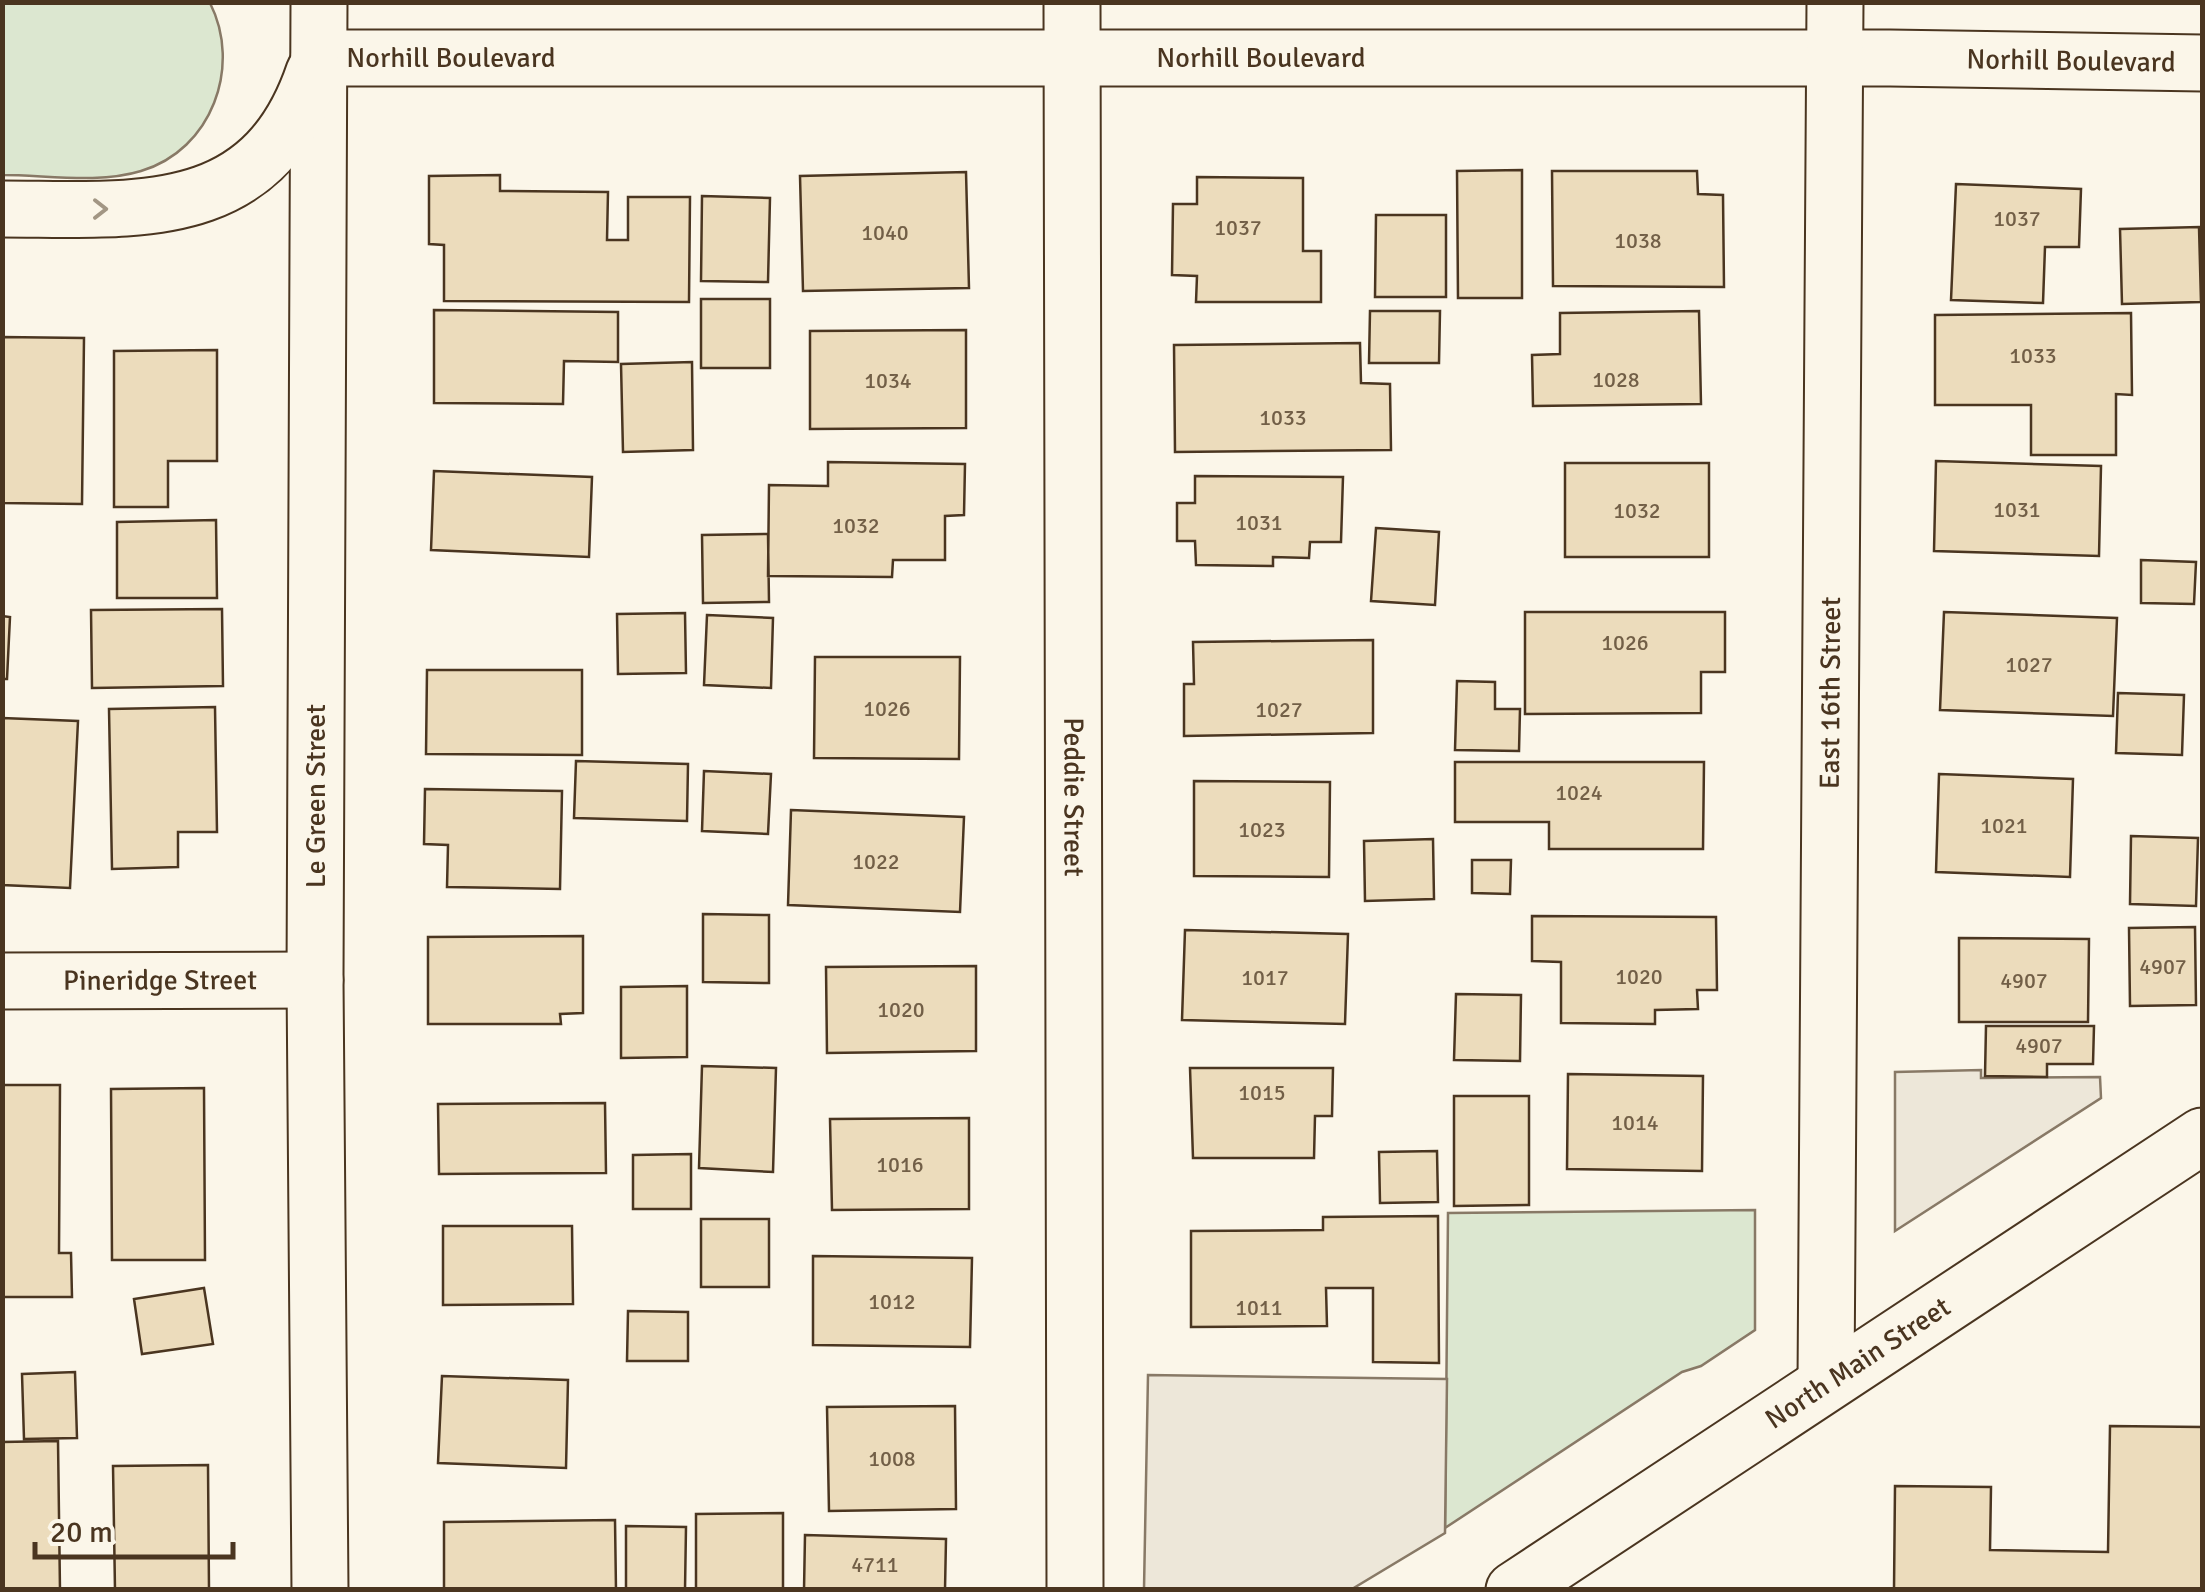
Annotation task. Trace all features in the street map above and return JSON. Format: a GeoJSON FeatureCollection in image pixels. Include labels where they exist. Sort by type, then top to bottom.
{"type":"FeatureCollection","features":[{"type":"Feature","properties":{"kind":"street","name":"Norhill Boulevard"},"geometry":{"type":"LineString","coordinates":[[2,208],[129,209],[173,205],[214,191],[251,167],[282,136],[305,99],[319,58],[301,2]]}},
{"type":"Feature","properties":{"kind":"street","name":"Le Green Street"},"geometry":{"type":"LineString","coordinates":[[319,2],[315,980],[320,1590]]}},
{"type":"Feature","properties":{"kind":"street","name":"Peddie Street"},"geometry":{"type":"LineString","coordinates":[[1072,2],[1074,1590]]}},
{"type":"Feature","properties":{"kind":"street","name":"East 16th Street"},"geometry":{"type":"LineString","coordinates":[[1826,1383],[1835,2]]}},
{"type":"Feature","properties":{"kind":"street","name":"Norhill Boulevard"},"geometry":{"type":"LineString","coordinates":[[319,58],[1836,59],[2202,63]]}},
{"type":"Feature","properties":{"kind":"street","name":"Pineridge Street"},"geometry":{"type":"LineString","coordinates":[[2,981],[315,980]]}},
{"type":"Feature","properties":{"kind":"street","name":"North Main Street"},"geometry":{"type":"LineString","coordinates":[[1514,1590],[2202,1136]]}},
{"type":"Feature","properties":{"kind":"green space"},"geometry":{"type":"Polygon","coordinates":[[[3,2],[210,3],[223,53],[214,103],[202,125],[186,145],[141,171],[90,178],[3,175],[3,2]]]}},
{"type":"Feature","properties":{"kind":"green space"},"geometry":{"type":"Polygon","coordinates":[[[1755,1210],[1755,1330],[1701,1366],[1682,1372],[1445,1528],[1448,1213],[1755,1210]]]}},
{"type":"Feature","properties":{"kind":"shaded area"},"geometry":{"type":"Polygon","coordinates":[[[1981,1070],[1981,1078],[2100,1077],[2101,1098],[1895,1231],[1895,1072],[1981,1070]]]}},
{"type":"Feature","properties":{"kind":"shaded area"},"geometry":{"type":"Polygon","coordinates":[[[1148,1375],[1447,1379],[1445,1533],[1352,1589],[1144,1589],[1148,1375]]]}},
{"type":"Feature","properties":{"kind":"building"},"geometry":{"type":"Polygon","coordinates":[[[1522,170],[1522,298],[1458,298],[1457,171],[1522,170]]]}},
{"type":"Feature","properties":{"kind":"building"},"geometry":{"type":"Polygon","coordinates":[[[1552,171],[1697,171],[1698,194],[1723,195],[1724,287],[1553,286],[1552,171]]]}},
{"type":"Feature","properties":{"kind":"building"},"geometry":{"type":"Polygon","coordinates":[[[966,172],[969,288],[803,291],[800,176],[966,172]]]}},
{"type":"Feature","properties":{"kind":"building"},"geometry":{"type":"Polygon","coordinates":[[[500,175],[500,191],[608,192],[607,240],[628,240],[628,197],[690,197],[689,302],[444,301],[444,245],[429,244],[429,176],[500,175]]]}},
{"type":"Feature","properties":{"kind":"building"},"geometry":{"type":"Polygon","coordinates":[[[1197,177],[1303,178],[1303,251],[1321,251],[1321,302],[1196,302],[1197,276],[1172,275],[1173,204],[1197,204],[1197,177]]]}},
{"type":"Feature","properties":{"kind":"building"},"geometry":{"type":"Polygon","coordinates":[[[1956,184],[2081,189],[2079,247],[2045,247],[2043,303],[1951,300],[1956,184]]]}},
{"type":"Feature","properties":{"kind":"building"},"geometry":{"type":"Polygon","coordinates":[[[702,196],[770,198],[768,282],[701,281],[702,196]]]}},
{"type":"Feature","properties":{"kind":"building"},"geometry":{"type":"Polygon","coordinates":[[[1376,215],[1446,215],[1446,297],[1375,297],[1376,215]]]}},
{"type":"Feature","properties":{"kind":"building"},"geometry":{"type":"Polygon","coordinates":[[[2199,227],[2201,302],[2122,304],[2120,229],[2199,227]]]}},
{"type":"Feature","properties":{"kind":"building"},"geometry":{"type":"Polygon","coordinates":[[[701,299],[770,299],[770,368],[701,368],[701,299]]]}},
{"type":"Feature","properties":{"kind":"building"},"geometry":{"type":"Polygon","coordinates":[[[434,310],[618,312],[618,362],[564,361],[563,404],[434,403],[434,310]]]}},
{"type":"Feature","properties":{"kind":"building"},"geometry":{"type":"Polygon","coordinates":[[[1370,311],[1440,311],[1439,363],[1369,363],[1370,311]]]}},
{"type":"Feature","properties":{"kind":"building"},"geometry":{"type":"Polygon","coordinates":[[[1699,311],[1701,404],[1533,406],[1532,355],[1560,354],[1560,313],[1699,311]]]}},
{"type":"Feature","properties":{"kind":"building"},"geometry":{"type":"Polygon","coordinates":[[[2131,313],[2132,395],[2116,394],[2116,455],[2031,455],[2031,405],[1935,405],[1935,315],[2131,313]]]}},
{"type":"Feature","properties":{"kind":"building"},"geometry":{"type":"Polygon","coordinates":[[[966,330],[966,428],[810,429],[810,331],[966,330]]]}},
{"type":"Feature","properties":{"kind":"building"},"geometry":{"type":"Polygon","coordinates":[[[2,337],[84,338],[82,504],[2,503],[2,337]]]}},
{"type":"Feature","properties":{"kind":"building"},"geometry":{"type":"Polygon","coordinates":[[[1360,343],[1361,383],[1390,384],[1391,450],[1175,452],[1174,345],[1360,343]]]}},
{"type":"Feature","properties":{"kind":"building"},"geometry":{"type":"Polygon","coordinates":[[[217,350],[217,461],[168,461],[168,507],[114,507],[114,351],[217,350]]]}},
{"type":"Feature","properties":{"kind":"building"},"geometry":{"type":"Polygon","coordinates":[[[692,362],[693,450],[623,452],[621,364],[692,362]]]}},
{"type":"Feature","properties":{"kind":"building"},"geometry":{"type":"Polygon","coordinates":[[[1936,461],[2101,466],[2099,556],[1934,551],[1936,461]]]}},
{"type":"Feature","properties":{"kind":"building"},"geometry":{"type":"Polygon","coordinates":[[[828,462],[965,464],[964,515],[945,516],[945,560],[893,560],[892,577],[768,576],[769,485],[828,486],[828,462]]]}},
{"type":"Feature","properties":{"kind":"building"},"geometry":{"type":"Polygon","coordinates":[[[1565,463],[1709,463],[1709,557],[1565,557],[1565,463]]]}},
{"type":"Feature","properties":{"kind":"building"},"geometry":{"type":"Polygon","coordinates":[[[434,471],[592,477],[589,557],[431,550],[434,471]]]}},
{"type":"Feature","properties":{"kind":"building"},"geometry":{"type":"Polygon","coordinates":[[[1195,476],[1343,477],[1341,542],[1310,542],[1309,558],[1273,557],[1273,566],[1196,565],[1195,541],[1177,541],[1177,503],[1195,503],[1195,476]]]}},
{"type":"Feature","properties":{"kind":"building"},"geometry":{"type":"Polygon","coordinates":[[[216,520],[217,598],[117,598],[117,522],[216,520]]]}},
{"type":"Feature","properties":{"kind":"building"},"geometry":{"type":"Polygon","coordinates":[[[1376,528],[1439,532],[1435,605],[1371,601],[1376,528]]]}},
{"type":"Feature","properties":{"kind":"building"},"geometry":{"type":"Polygon","coordinates":[[[768,534],[769,602],[703,603],[702,535],[768,534]]]}},
{"type":"Feature","properties":{"kind":"building"},"geometry":{"type":"Polygon","coordinates":[[[2141,560],[2196,562],[2194,604],[2141,603],[2141,560]]]}},
{"type":"Feature","properties":{"kind":"building"},"geometry":{"type":"Polygon","coordinates":[[[222,609],[223,686],[92,688],[91,610],[222,609]]]}},
{"type":"Feature","properties":{"kind":"building"},"geometry":{"type":"Polygon","coordinates":[[[1525,612],[1725,612],[1725,672],[1701,672],[1701,713],[1525,714],[1525,612]]]}},
{"type":"Feature","properties":{"kind":"building"},"geometry":{"type":"Polygon","coordinates":[[[1944,612],[2117,618],[2113,716],[1940,710],[1944,612]]]}},
{"type":"Feature","properties":{"kind":"building"},"geometry":{"type":"Polygon","coordinates":[[[685,613],[686,673],[618,674],[617,614],[685,613]]]}},
{"type":"Feature","properties":{"kind":"building"},"geometry":{"type":"Polygon","coordinates":[[[707,615],[773,618],[771,688],[704,685],[707,615]]]}},
{"type":"Feature","properties":{"kind":"building"},"geometry":{"type":"Polygon","coordinates":[[[2,616],[10,617],[7,679],[2,679],[2,616]]]}},
{"type":"Feature","properties":{"kind":"building"},"geometry":{"type":"Polygon","coordinates":[[[1373,640],[1373,733],[1184,736],[1184,684],[1194,684],[1193,642],[1373,640]]]}},
{"type":"Feature","properties":{"kind":"building"},"geometry":{"type":"Polygon","coordinates":[[[815,657],[960,657],[959,759],[814,758],[815,657]]]}},
{"type":"Feature","properties":{"kind":"building"},"geometry":{"type":"Polygon","coordinates":[[[427,670],[582,670],[582,755],[426,754],[427,670]]]}},
{"type":"Feature","properties":{"kind":"building"},"geometry":{"type":"Polygon","coordinates":[[[1457,681],[1495,682],[1495,709],[1520,709],[1519,751],[1455,750],[1457,681]]]}},
{"type":"Feature","properties":{"kind":"building"},"geometry":{"type":"Polygon","coordinates":[[[2118,693],[2184,695],[2182,755],[2116,753],[2118,693]]]}},
{"type":"Feature","properties":{"kind":"building"},"geometry":{"type":"Polygon","coordinates":[[[215,707],[217,832],[178,832],[178,867],[112,869],[109,709],[215,707]]]}},
{"type":"Feature","properties":{"kind":"building"},"geometry":{"type":"Polygon","coordinates":[[[2,718],[78,721],[70,888],[2,885],[2,718]]]}},
{"type":"Feature","properties":{"kind":"building"},"geometry":{"type":"Polygon","coordinates":[[[576,761],[688,764],[687,821],[574,818],[576,761]]]}},
{"type":"Feature","properties":{"kind":"building"},"geometry":{"type":"Polygon","coordinates":[[[1455,762],[1704,762],[1703,849],[1549,849],[1549,822],[1455,822],[1455,762]]]}},
{"type":"Feature","properties":{"kind":"building"},"geometry":{"type":"Polygon","coordinates":[[[704,771],[771,774],[768,834],[702,831],[704,771]]]}},
{"type":"Feature","properties":{"kind":"building"},"geometry":{"type":"Polygon","coordinates":[[[1939,774],[2073,779],[2070,877],[1936,872],[1939,774]]]}},
{"type":"Feature","properties":{"kind":"building"},"geometry":{"type":"Polygon","coordinates":[[[1194,781],[1330,782],[1329,877],[1194,876],[1194,781]]]}},
{"type":"Feature","properties":{"kind":"building"},"geometry":{"type":"Polygon","coordinates":[[[425,789],[562,791],[560,889],[447,887],[448,845],[424,844],[425,789]]]}},
{"type":"Feature","properties":{"kind":"building"},"geometry":{"type":"Polygon","coordinates":[[[791,810],[964,817],[960,912],[788,905],[791,810]]]}},
{"type":"Feature","properties":{"kind":"building"},"geometry":{"type":"Polygon","coordinates":[[[2131,836],[2198,838],[2196,906],[2130,904],[2131,836]]]}},
{"type":"Feature","properties":{"kind":"building"},"geometry":{"type":"Polygon","coordinates":[[[1433,839],[1434,899],[1365,901],[1364,841],[1433,839]]]}},
{"type":"Feature","properties":{"kind":"building"},"geometry":{"type":"Polygon","coordinates":[[[1472,860],[1511,860],[1510,894],[1472,893],[1472,860]]]}},
{"type":"Feature","properties":{"kind":"building"},"geometry":{"type":"Polygon","coordinates":[[[703,914],[769,915],[769,983],[703,982],[703,914]]]}},
{"type":"Feature","properties":{"kind":"building"},"geometry":{"type":"Polygon","coordinates":[[[1532,916],[1716,917],[1717,990],[1697,990],[1698,1009],[1655,1010],[1655,1024],[1561,1023],[1561,962],[1532,961],[1532,916]]]}},
{"type":"Feature","properties":{"kind":"building"},"geometry":{"type":"Polygon","coordinates":[[[2195,927],[2196,1005],[2130,1006],[2129,928],[2195,927]]]}},
{"type":"Feature","properties":{"kind":"building"},"geometry":{"type":"Polygon","coordinates":[[[1185,930],[1348,934],[1345,1024],[1182,1020],[1185,930]]]}},
{"type":"Feature","properties":{"kind":"building"},"geometry":{"type":"Polygon","coordinates":[[[583,936],[583,1013],[560,1014],[561,1024],[428,1024],[428,937],[583,936]]]}},
{"type":"Feature","properties":{"kind":"building"},"geometry":{"type":"Polygon","coordinates":[[[1959,938],[2089,939],[2088,1022],[1959,1022],[1959,938]]]}},
{"type":"Feature","properties":{"kind":"building"},"geometry":{"type":"Polygon","coordinates":[[[976,966],[976,1051],[827,1053],[826,967],[976,966]]]}},
{"type":"Feature","properties":{"kind":"building"},"geometry":{"type":"Polygon","coordinates":[[[687,986],[687,1057],[621,1058],[621,987],[687,986]]]}},
{"type":"Feature","properties":{"kind":"building"},"geometry":{"type":"Polygon","coordinates":[[[1456,994],[1521,995],[1520,1061],[1454,1060],[1456,994]]]}},
{"type":"Feature","properties":{"kind":"building"},"geometry":{"type":"Polygon","coordinates":[[[1986,1026],[2094,1026],[2093,1064],[2047,1064],[2047,1077],[1985,1076],[1986,1026]]]}},
{"type":"Feature","properties":{"kind":"building"},"geometry":{"type":"Polygon","coordinates":[[[702,1066],[776,1068],[773,1172],[699,1168],[702,1066]]]}},
{"type":"Feature","properties":{"kind":"building"},"geometry":{"type":"Polygon","coordinates":[[[1190,1068],[1333,1068],[1332,1116],[1315,1116],[1314,1158],[1193,1158],[1190,1068]]]}},
{"type":"Feature","properties":{"kind":"building"},"geometry":{"type":"Polygon","coordinates":[[[1568,1074],[1703,1076],[1702,1171],[1567,1169],[1568,1074]]]}},
{"type":"Feature","properties":{"kind":"building"},"geometry":{"type":"Polygon","coordinates":[[[2,1085],[60,1085],[59,1253],[71,1253],[72,1297],[2,1297],[2,1085]]]}},
{"type":"Feature","properties":{"kind":"building"},"geometry":{"type":"Polygon","coordinates":[[[204,1088],[205,1260],[112,1260],[111,1089],[204,1088]]]}},
{"type":"Feature","properties":{"kind":"building"},"geometry":{"type":"Polygon","coordinates":[[[1454,1096],[1529,1096],[1529,1205],[1454,1206],[1454,1096]]]}},
{"type":"Feature","properties":{"kind":"building"},"geometry":{"type":"Polygon","coordinates":[[[605,1103],[606,1173],[439,1174],[438,1104],[605,1103]]]}},
{"type":"Feature","properties":{"kind":"building"},"geometry":{"type":"Polygon","coordinates":[[[969,1118],[969,1209],[832,1210],[830,1119],[969,1118]]]}},
{"type":"Feature","properties":{"kind":"building"},"geometry":{"type":"Polygon","coordinates":[[[1437,1151],[1438,1202],[1380,1203],[1379,1152],[1437,1151]]]}},
{"type":"Feature","properties":{"kind":"building"},"geometry":{"type":"Polygon","coordinates":[[[691,1154],[691,1209],[633,1209],[633,1155],[691,1154]]]}},
{"type":"Feature","properties":{"kind":"building"},"geometry":{"type":"Polygon","coordinates":[[[1438,1216],[1439,1363],[1373,1362],[1373,1288],[1326,1288],[1327,1326],[1191,1327],[1191,1231],[1323,1230],[1323,1217],[1438,1216]]]}},
{"type":"Feature","properties":{"kind":"building"},"geometry":{"type":"Polygon","coordinates":[[[701,1219],[769,1219],[769,1287],[701,1287],[701,1219]]]}},
{"type":"Feature","properties":{"kind":"building"},"geometry":{"type":"Polygon","coordinates":[[[443,1226],[572,1226],[573,1304],[443,1305],[443,1226]]]}},
{"type":"Feature","properties":{"kind":"building"},"geometry":{"type":"Polygon","coordinates":[[[813,1256],[972,1258],[970,1347],[813,1345],[813,1256]]]}},
{"type":"Feature","properties":{"kind":"building"},"geometry":{"type":"Polygon","coordinates":[[[204,1288],[213,1344],[142,1354],[134,1299],[204,1288]]]}},
{"type":"Feature","properties":{"kind":"building"},"geometry":{"type":"Polygon","coordinates":[[[628,1311],[688,1312],[688,1361],[627,1361],[628,1311]]]}},
{"type":"Feature","properties":{"kind":"building"},"geometry":{"type":"Polygon","coordinates":[[[75,1372],[77,1438],[24,1439],[22,1374],[75,1372]]]}},
{"type":"Feature","properties":{"kind":"building"},"geometry":{"type":"Polygon","coordinates":[[[442,1376],[568,1380],[566,1468],[438,1463],[442,1376]]]}},
{"type":"Feature","properties":{"kind":"building"},"geometry":{"type":"Polygon","coordinates":[[[955,1406],[956,1509],[829,1511],[827,1407],[955,1406]]]}},
{"type":"Feature","properties":{"kind":"building"},"geometry":{"type":"Polygon","coordinates":[[[2110,1426],[2202,1427],[2202,1590],[1894,1590],[1895,1486],[1991,1487],[1990,1550],[2108,1552],[2110,1426]]]}},
{"type":"Feature","properties":{"kind":"building"},"geometry":{"type":"Polygon","coordinates":[[[58,1441],[60,1590],[2,1590],[2,1442],[58,1441]]]}},
{"type":"Feature","properties":{"kind":"building"},"geometry":{"type":"Polygon","coordinates":[[[208,1465],[209,1590],[115,1590],[113,1466],[208,1465]]]}},
{"type":"Feature","properties":{"kind":"building"},"geometry":{"type":"Polygon","coordinates":[[[783,1513],[783,1590],[696,1590],[696,1514],[783,1513]]]}},
{"type":"Feature","properties":{"kind":"building"},"geometry":{"type":"Polygon","coordinates":[[[615,1520],[616,1590],[444,1590],[444,1522],[615,1520]]]}},
{"type":"Feature","properties":{"kind":"building"},"geometry":{"type":"Polygon","coordinates":[[[626,1526],[686,1527],[685,1590],[626,1590],[626,1526]]]}},
{"type":"Feature","properties":{"kind":"building"},"geometry":{"type":"Polygon","coordinates":[[[805,1535],[946,1539],[945,1590],[804,1590],[805,1535]]]}}]}
